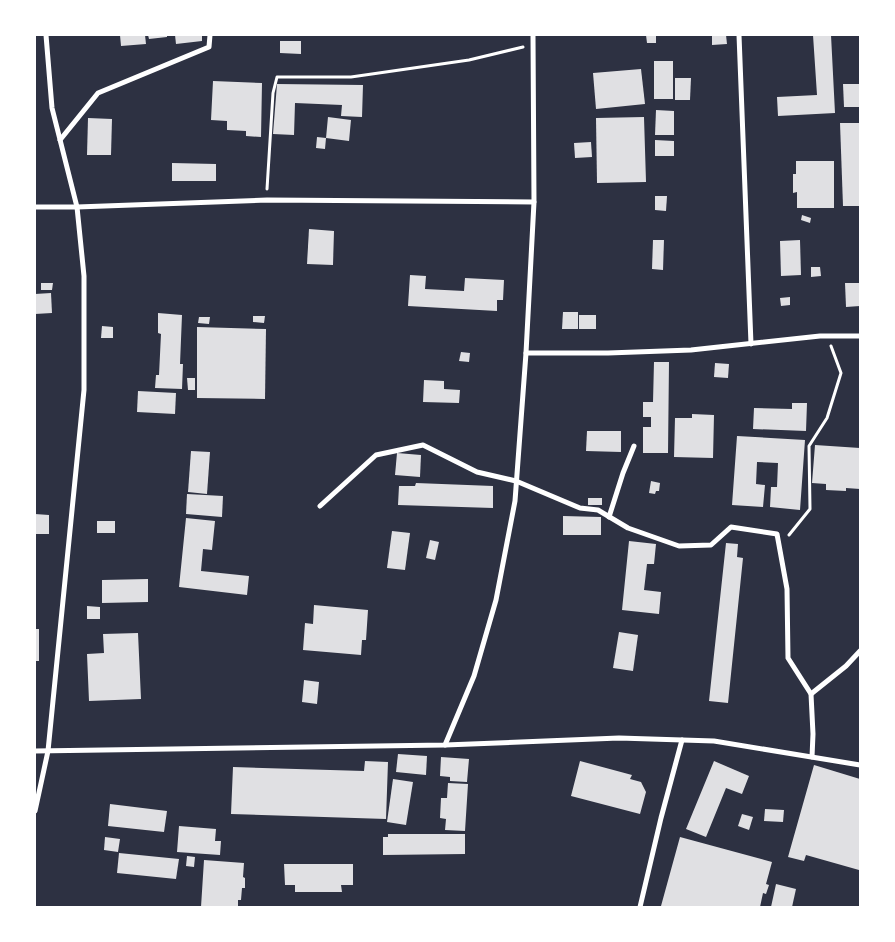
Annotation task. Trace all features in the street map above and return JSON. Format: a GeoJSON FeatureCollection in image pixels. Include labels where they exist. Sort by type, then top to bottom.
{"type":"FeatureCollection","features":[{"type":"Feature","properties":{"kind":"street"},"geometry":{"type":"LineString","coordinates":[[35,811],[48,751],[84,390],[84,276],[77,207],[52,108],[46,35]]}},
{"type":"Feature","properties":{"kind":"street"},"geometry":{"type":"LineString","coordinates":[[60,140],[98,93],[209,47],[210,35]]}},
{"type":"Feature","properties":{"kind":"street"},"geometry":{"type":"LineString","coordinates":[[445,745],[474,676],[496,600],[515,501],[526,352],[534,202],[533,35]]}},
{"type":"Feature","properties":{"kind":"street"},"geometry":{"type":"LineString","coordinates":[[739,35],[751,344]]}},
{"type":"Feature","properties":{"kind":"street"},"geometry":{"type":"LineString","coordinates":[[35,207],[267,200],[534,202]]}},
{"type":"Feature","properties":{"kind":"street"},"geometry":{"type":"LineString","coordinates":[[526,352],[608,353],[691,350],[827,336],[860,336]]}},
{"type":"Feature","properties":{"kind":"street"},"geometry":{"type":"LineString","coordinates":[[320,506],[376,455],[423,445],[477,472],[516,481],[580,508],[598,510],[628,528],[679,546],[711,545],[731,527],[777,534],[787,589],[788,658],[811,694],[812,757]]}},
{"type":"Feature","properties":{"kind":"street"},"geometry":{"type":"LineString","coordinates":[[609,517],[634,446]]}},
{"type":"Feature","properties":{"kind":"street"},"geometry":{"type":"LineString","coordinates":[[811,694],[846,666],[860,650]]}},
{"type":"Feature","properties":{"kind":"street"},"geometry":{"type":"LineString","coordinates":[[35,751],[445,745],[619,738],[714,741],[860,765]]}},
{"type":"Feature","properties":{"kind":"street"},"geometry":{"type":"LineString","coordinates":[[640,907],[682,740]]}},
{"type":"Feature","properties":{"kind":"path"},"geometry":{"type":"LineString","coordinates":[[267,200],[273,93],[277,77],[351,77],[469,60],[533,44]]}},
{"type":"Feature","properties":{"kind":"path"},"geometry":{"type":"LineString","coordinates":[[780,547],[810,509],[809,446],[827,418],[841,373],[827,336]]}},
{"type":"Feature","properties":{"kind":"building"},"geometry":{"type":"Polygon","coordinates":[[[120,35],[145,35],[146,44],[121,46],[120,35]]]}},
{"type":"Feature","properties":{"kind":"building"},"geometry":{"type":"Polygon","coordinates":[[[148,35],[167,35],[167,37],[149,39],[148,35]]]}},
{"type":"Feature","properties":{"kind":"building"},"geometry":{"type":"Polygon","coordinates":[[[175,35],[202,35],[202,41],[176,44],[175,35]]]}},
{"type":"Feature","properties":{"kind":"building"},"geometry":{"type":"Polygon","coordinates":[[[646,35],[656,35],[656,43],[647,43],[646,35]]]}},
{"type":"Feature","properties":{"kind":"building"},"geometry":{"type":"Polygon","coordinates":[[[712,35],[726,35],[727,44],[712,45],[712,35]]]}},
{"type":"Feature","properties":{"kind":"building"},"geometry":{"type":"Polygon","coordinates":[[[813,35],[831,35],[835,113],[778,116],[777,97],[817,95],[813,35]]]}},
{"type":"Feature","properties":{"kind":"building"},"geometry":{"type":"Polygon","coordinates":[[[280,41],[301,41],[301,54],[280,53],[280,41]]]}},
{"type":"Feature","properties":{"kind":"building"},"geometry":{"type":"Polygon","coordinates":[[[654,61],[673,61],[673,99],[654,99],[654,61]]]}},
{"type":"Feature","properties":{"kind":"building"},"geometry":{"type":"Polygon","coordinates":[[[641,69],[645,104],[596,109],[593,73],[641,69]]]}},
{"type":"Feature","properties":{"kind":"building"},"geometry":{"type":"Polygon","coordinates":[[[675,78],[691,78],[690,100],[675,100],[675,78]]]}},
{"type":"Feature","properties":{"kind":"building"},"geometry":{"type":"Polygon","coordinates":[[[213,81],[262,83],[261,137],[246,136],[246,131],[227,130],[227,121],[211,120],[213,81]]]}},
{"type":"Feature","properties":{"kind":"building"},"geometry":{"type":"Polygon","coordinates":[[[277,84],[363,85],[362,117],[341,116],[342,105],[295,103],[294,135],[273,134],[277,84]]]}},
{"type":"Feature","properties":{"kind":"building"},"geometry":{"type":"Polygon","coordinates":[[[843,84],[860,84],[860,107],[844,107],[843,84]]]}},
{"type":"Feature","properties":{"kind":"building"},"geometry":{"type":"Polygon","coordinates":[[[656,110],[674,111],[674,135],[655,135],[656,110]]]}},
{"type":"Feature","properties":{"kind":"building"},"geometry":{"type":"Polygon","coordinates":[[[328,117],[351,120],[349,141],[326,138],[328,117]]]}},
{"type":"Feature","properties":{"kind":"building"},"geometry":{"type":"Polygon","coordinates":[[[644,117],[646,182],[597,183],[596,118],[644,117]]]}},
{"type":"Feature","properties":{"kind":"building"},"geometry":{"type":"Polygon","coordinates":[[[88,118],[112,119],[111,155],[87,155],[88,118]]]}},
{"type":"Feature","properties":{"kind":"building"},"geometry":{"type":"Polygon","coordinates":[[[840,123],[860,123],[860,206],[843,206],[840,123]]]}},
{"type":"Feature","properties":{"kind":"building"},"geometry":{"type":"Polygon","coordinates":[[[317,137],[326,138],[325,149],[316,148],[317,137]]]}},
{"type":"Feature","properties":{"kind":"building"},"geometry":{"type":"Polygon","coordinates":[[[655,140],[674,141],[674,156],[655,156],[655,140]]]}},
{"type":"Feature","properties":{"kind":"building"},"geometry":{"type":"Polygon","coordinates":[[[591,142],[592,157],[575,158],[574,143],[591,142]]]}},
{"type":"Feature","properties":{"kind":"building"},"geometry":{"type":"Polygon","coordinates":[[[796,161],[834,161],[834,208],[797,208],[797,192],[793,193],[793,174],[796,174],[796,161]]]}},
{"type":"Feature","properties":{"kind":"building"},"geometry":{"type":"Polygon","coordinates":[[[172,163],[216,164],[216,181],[172,181],[172,163]]]}},
{"type":"Feature","properties":{"kind":"building"},"geometry":{"type":"Polygon","coordinates":[[[655,196],[667,196],[666,211],[655,210],[655,196]]]}},
{"type":"Feature","properties":{"kind":"building"},"geometry":{"type":"Polygon","coordinates":[[[802,215],[811,218],[810,223],[801,220],[802,215]]]}},
{"type":"Feature","properties":{"kind":"building"},"geometry":{"type":"Polygon","coordinates":[[[309,229],[334,231],[333,265],[307,264],[309,229]]]}},
{"type":"Feature","properties":{"kind":"building"},"geometry":{"type":"Polygon","coordinates":[[[653,240],[664,240],[663,270],[652,269],[653,240]]]}},
{"type":"Feature","properties":{"kind":"building"},"geometry":{"type":"Polygon","coordinates":[[[800,240],[801,275],[781,276],[780,241],[800,240]]]}},
{"type":"Feature","properties":{"kind":"building"},"geometry":{"type":"Polygon","coordinates":[[[811,267],[820,267],[821,276],[811,277],[811,267]]]}},
{"type":"Feature","properties":{"kind":"building"},"geometry":{"type":"Polygon","coordinates":[[[410,275],[426,276],[425,289],[464,291],[465,278],[504,280],[503,300],[497,300],[497,311],[408,306],[410,275]]]}},
{"type":"Feature","properties":{"kind":"building"},"geometry":{"type":"Polygon","coordinates":[[[41,283],[53,283],[52,290],[41,290],[41,283]]]}},
{"type":"Feature","properties":{"kind":"building"},"geometry":{"type":"Polygon","coordinates":[[[845,283],[860,283],[860,306],[846,307],[845,283]]]}},
{"type":"Feature","properties":{"kind":"building"},"geometry":{"type":"Polygon","coordinates":[[[51,293],[52,313],[35,314],[35,294],[51,293]]]}},
{"type":"Feature","properties":{"kind":"building"},"geometry":{"type":"Polygon","coordinates":[[[790,297],[790,305],[781,306],[780,298],[790,297]]]}},
{"type":"Feature","properties":{"kind":"building"},"geometry":{"type":"Polygon","coordinates":[[[563,312],[578,312],[578,329],[562,329],[563,312]]]}},
{"type":"Feature","properties":{"kind":"building"},"geometry":{"type":"Polygon","coordinates":[[[158,313],[182,315],[180,364],[183,364],[182,389],[155,388],[156,375],[159,375],[161,334],[158,333],[158,313]]]}},
{"type":"Feature","properties":{"kind":"building"},"geometry":{"type":"Polygon","coordinates":[[[579,315],[596,315],[596,329],[579,329],[579,315]]]}},
{"type":"Feature","properties":{"kind":"building"},"geometry":{"type":"Polygon","coordinates":[[[253,316],[265,316],[264,323],[253,322],[253,316]]]}},
{"type":"Feature","properties":{"kind":"building"},"geometry":{"type":"Polygon","coordinates":[[[199,317],[210,317],[209,324],[198,323],[199,317]]]}},
{"type":"Feature","properties":{"kind":"building"},"geometry":{"type":"Polygon","coordinates":[[[102,326],[113,327],[113,338],[101,338],[102,326]]]}},
{"type":"Feature","properties":{"kind":"building"},"geometry":{"type":"Polygon","coordinates":[[[197,327],[266,329],[265,399],[197,398],[197,327]]]}},
{"type":"Feature","properties":{"kind":"building"},"geometry":{"type":"Polygon","coordinates":[[[461,352],[470,353],[469,362],[459,361],[461,352]]]}},
{"type":"Feature","properties":{"kind":"building"},"geometry":{"type":"Polygon","coordinates":[[[654,362],[669,362],[668,453],[643,453],[643,427],[651,427],[651,417],[643,417],[643,402],[653,402],[654,362]]]}},
{"type":"Feature","properties":{"kind":"building"},"geometry":{"type":"Polygon","coordinates":[[[715,363],[729,364],[728,378],[714,377],[715,363]]]}},
{"type":"Feature","properties":{"kind":"building"},"geometry":{"type":"Polygon","coordinates":[[[187,378],[195,378],[195,390],[188,390],[187,378]]]}},
{"type":"Feature","properties":{"kind":"building"},"geometry":{"type":"Polygon","coordinates":[[[424,380],[444,381],[444,389],[460,390],[459,403],[423,402],[424,380]]]}},
{"type":"Feature","properties":{"kind":"building"},"geometry":{"type":"Polygon","coordinates":[[[138,391],[176,393],[175,414],[137,412],[138,391]]]}},
{"type":"Feature","properties":{"kind":"building"},"geometry":{"type":"Polygon","coordinates":[[[792,403],[807,403],[806,431],[753,429],[754,408],[792,409],[792,403]]]}},
{"type":"Feature","properties":{"kind":"building"},"geometry":{"type":"Polygon","coordinates":[[[692,414],[714,415],[713,458],[674,457],[675,418],[692,418],[692,414]]]}},
{"type":"Feature","properties":{"kind":"building"},"geometry":{"type":"Polygon","coordinates":[[[587,431],[621,431],[621,452],[586,451],[587,431]]]}},
{"type":"Feature","properties":{"kind":"building"},"geometry":{"type":"Polygon","coordinates":[[[737,436],[805,440],[800,510],[770,507],[771,487],[777,487],[778,463],[757,462],[756,484],[765,485],[763,507],[732,505],[737,436]]]}},
{"type":"Feature","properties":{"kind":"building"},"geometry":{"type":"Polygon","coordinates":[[[815,445],[860,448],[860,489],[846,488],[846,491],[826,490],[826,484],[812,483],[815,445]]]}},
{"type":"Feature","properties":{"kind":"building"},"geometry":{"type":"Polygon","coordinates":[[[191,451],[210,452],[207,494],[188,492],[191,451]]]}},
{"type":"Feature","properties":{"kind":"building"},"geometry":{"type":"Polygon","coordinates":[[[397,453],[421,455],[420,477],[395,475],[397,453]]]}},
{"type":"Feature","properties":{"kind":"building"},"geometry":{"type":"Polygon","coordinates":[[[651,481],[660,483],[659,491],[656,491],[655,494],[649,493],[651,481]]]}},
{"type":"Feature","properties":{"kind":"building"},"geometry":{"type":"Polygon","coordinates":[[[416,483],[493,486],[493,508],[398,505],[399,486],[415,486],[416,483]]]}},
{"type":"Feature","properties":{"kind":"building"},"geometry":{"type":"Polygon","coordinates":[[[187,494],[223,496],[222,517],[186,514],[187,494]]]}},
{"type":"Feature","properties":{"kind":"building"},"geometry":{"type":"Polygon","coordinates":[[[588,498],[602,498],[602,505],[588,505],[588,498]]]}},
{"type":"Feature","properties":{"kind":"building"},"geometry":{"type":"Polygon","coordinates":[[[35,514],[49,515],[49,534],[35,534],[35,514]]]}},
{"type":"Feature","properties":{"kind":"building"},"geometry":{"type":"Polygon","coordinates":[[[563,516],[601,517],[601,535],[563,535],[563,516]]]}},
{"type":"Feature","properties":{"kind":"building"},"geometry":{"type":"Polygon","coordinates":[[[186,518],[215,521],[212,550],[203,549],[201,571],[249,576],[247,595],[179,587],[186,518]]]}},
{"type":"Feature","properties":{"kind":"building"},"geometry":{"type":"Polygon","coordinates":[[[97,521],[115,521],[115,533],[97,533],[97,521]]]}},
{"type":"Feature","properties":{"kind":"building"},"geometry":{"type":"Polygon","coordinates":[[[392,531],[410,533],[405,570],[387,568],[392,531]]]}},
{"type":"Feature","properties":{"kind":"building"},"geometry":{"type":"Polygon","coordinates":[[[430,540],[439,542],[435,560],[426,558],[430,540]]]}},
{"type":"Feature","properties":{"kind":"building"},"geometry":{"type":"Polygon","coordinates":[[[629,541],[656,544],[654,564],[647,564],[644,590],[661,592],[659,614],[622,610],[629,541]]]}},
{"type":"Feature","properties":{"kind":"building"},"geometry":{"type":"Polygon","coordinates":[[[726,543],[738,544],[737,557],[743,558],[728,703],[709,701],[726,543]]]}},
{"type":"Feature","properties":{"kind":"building"},"geometry":{"type":"Polygon","coordinates":[[[148,579],[148,602],[102,603],[102,580],[148,579]]]}},
{"type":"Feature","properties":{"kind":"building"},"geometry":{"type":"Polygon","coordinates":[[[314,605],[368,610],[366,640],[362,640],[361,655],[303,650],[305,623],[313,624],[314,605]]]}},
{"type":"Feature","properties":{"kind":"building"},"geometry":{"type":"Polygon","coordinates":[[[87,606],[100,607],[100,619],[87,619],[87,606]]]}},
{"type":"Feature","properties":{"kind":"building"},"geometry":{"type":"Polygon","coordinates":[[[35,629],[39,629],[39,661],[35,661],[35,629]]]}},
{"type":"Feature","properties":{"kind":"building"},"geometry":{"type":"Polygon","coordinates":[[[619,632],[638,635],[633,671],[613,668],[619,632]]]}},
{"type":"Feature","properties":{"kind":"building"},"geometry":{"type":"Polygon","coordinates":[[[138,633],[141,699],[89,701],[87,654],[104,653],[103,634],[138,633]]]}},
{"type":"Feature","properties":{"kind":"building"},"geometry":{"type":"Polygon","coordinates":[[[304,680],[319,682],[317,704],[302,702],[304,680]]]}},
{"type":"Feature","properties":{"kind":"building"},"geometry":{"type":"Polygon","coordinates":[[[398,754],[427,756],[426,775],[396,772],[398,754]]]}},
{"type":"Feature","properties":{"kind":"building"},"geometry":{"type":"Polygon","coordinates":[[[441,757],[469,759],[467,782],[450,781],[450,777],[440,776],[441,757]]]}},
{"type":"Feature","properties":{"kind":"building"},"geometry":{"type":"Polygon","coordinates":[[[365,761],[388,762],[386,819],[231,814],[233,767],[364,771],[365,761]]]}},
{"type":"Feature","properties":{"kind":"building"},"geometry":{"type":"Polygon","coordinates":[[[580,761],[632,775],[630,779],[641,782],[646,792],[640,814],[571,796],[580,761]]]}},
{"type":"Feature","properties":{"kind":"building"},"geometry":{"type":"Polygon","coordinates":[[[714,761],[749,776],[742,794],[726,788],[706,837],[686,829],[714,761]]]}},
{"type":"Feature","properties":{"kind":"building"},"geometry":{"type":"Polygon","coordinates":[[[814,765],[860,779],[859,870],[806,855],[804,861],[788,857],[814,765]]]}},
{"type":"Feature","properties":{"kind":"building"},"geometry":{"type":"Polygon","coordinates":[[[393,779],[413,782],[406,825],[387,822],[393,779]]]}},
{"type":"Feature","properties":{"kind":"building"},"geometry":{"type":"Polygon","coordinates":[[[448,783],[468,784],[465,831],[445,830],[446,819],[440,818],[441,798],[447,798],[448,783]]]}},
{"type":"Feature","properties":{"kind":"building"},"geometry":{"type":"Polygon","coordinates":[[[110,804],[167,811],[164,832],[108,826],[110,804]]]}},
{"type":"Feature","properties":{"kind":"building"},"geometry":{"type":"Polygon","coordinates":[[[765,809],[784,810],[783,822],[764,821],[765,809]]]}},
{"type":"Feature","properties":{"kind":"building"},"geometry":{"type":"Polygon","coordinates":[[[742,814],[753,817],[749,830],[738,826],[742,814]]]}},
{"type":"Feature","properties":{"kind":"building"},"geometry":{"type":"Polygon","coordinates":[[[179,826],[216,829],[215,841],[221,841],[220,855],[177,852],[179,826]]]}},
{"type":"Feature","properties":{"kind":"building"},"geometry":{"type":"Polygon","coordinates":[[[388,834],[465,834],[465,854],[383,855],[383,837],[388,837],[388,834]]]}},
{"type":"Feature","properties":{"kind":"building"},"geometry":{"type":"Polygon","coordinates":[[[105,837],[120,839],[118,852],[104,850],[105,837]]]}},
{"type":"Feature","properties":{"kind":"building"},"geometry":{"type":"Polygon","coordinates":[[[680,837],[772,862],[766,884],[769,885],[766,894],[763,893],[760,907],[661,906],[680,837]]]}},
{"type":"Feature","properties":{"kind":"building"},"geometry":{"type":"Polygon","coordinates":[[[119,853],[179,859],[176,879],[117,873],[119,853]]]}},
{"type":"Feature","properties":{"kind":"building"},"geometry":{"type":"Polygon","coordinates":[[[187,856],[195,857],[194,867],[186,866],[187,856]]]}},
{"type":"Feature","properties":{"kind":"building"},"geometry":{"type":"Polygon","coordinates":[[[204,860],[244,863],[243,877],[245,878],[245,888],[242,888],[238,907],[201,907],[204,860]]]}},
{"type":"Feature","properties":{"kind":"building"},"geometry":{"type":"Polygon","coordinates":[[[284,864],[353,864],[353,885],[341,885],[342,892],[295,892],[295,885],[285,885],[284,864]]]}},
{"type":"Feature","properties":{"kind":"building"},"geometry":{"type":"Polygon","coordinates":[[[776,884],[796,889],[792,907],[771,907],[776,884]]]}}]}
